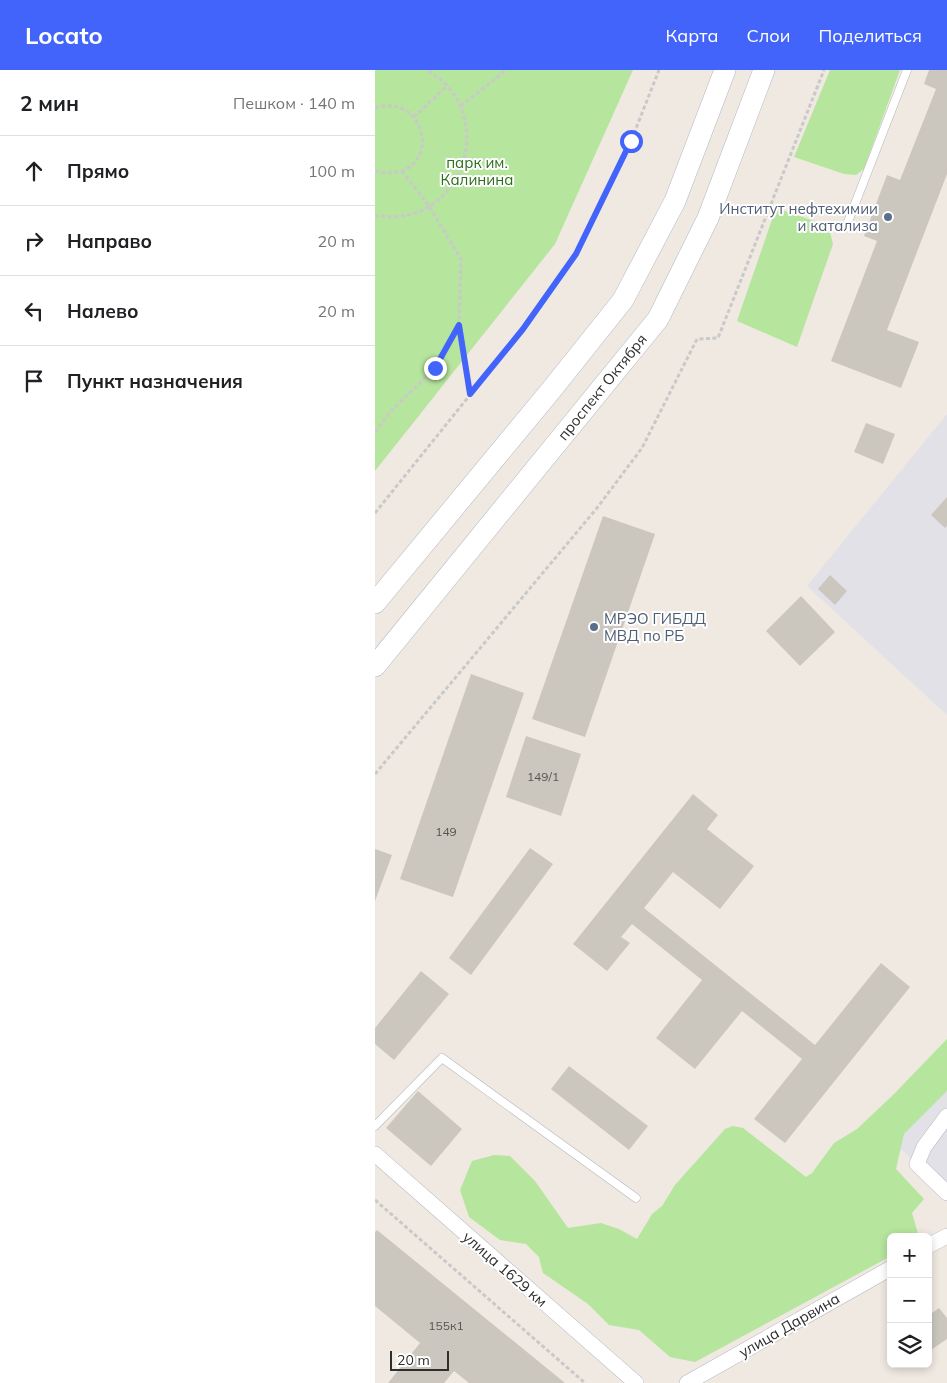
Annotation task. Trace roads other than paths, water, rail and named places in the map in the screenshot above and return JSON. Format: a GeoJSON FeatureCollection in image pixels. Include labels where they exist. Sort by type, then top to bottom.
{"type":"FeatureCollection","features":[{"type":"Feature","properties":{"kind":"main road"},"geometry":{"type":"LineString","coordinates":[[375,603],[623,300],[675,200],[725,70]]}},
{"type":"Feature","properties":{"kind":"main road","name":"проспект Октября"},"geometry":{"type":"LineString","coordinates":[[375,666],[658,319],[708,218],[764,70]]}},
{"type":"Feature","properties":{"kind":"street"},"geometry":{"type":"LineString","coordinates":[[947,1116],[924,1147],[917,1164],[947,1193]]}},
{"type":"Feature","properties":{"kind":"street","name":"улица 1629 км"},"geometry":{"type":"LineString","coordinates":[[375,1154],[636,1383]]}},
{"type":"Feature","properties":{"kind":"street"},"geometry":{"type":"LineString","coordinates":[[932,1244],[947,1236]]}},
{"type":"Feature","properties":{"kind":"street","name":"улица Дарвина"},"geometry":{"type":"LineString","coordinates":[[687,1383],[887,1270]]}},
{"type":"Feature","properties":{"kind":"lane"},"geometry":{"type":"LineString","coordinates":[[846,228],[907,70]]}},
{"type":"Feature","properties":{"kind":"lane"},"geometry":{"type":"LineString","coordinates":[[375,1126],[442,1058],[636,1198]]}},
{"type":"Feature","properties":{"kind":"place","name":"Институт нефтехимии и катализа"},"geometry":{"type":"Point","coordinates":[888,217]}},
{"type":"Feature","properties":{"kind":"place","name":"МРЭО ГИБДД МВД по РБ"},"geometry":{"type":"Point","coordinates":[594,627]}},
{"type":"Feature","properties":{"kind":"park label","name":"парк им. Калинина"},"geometry":{"type":"Point","coordinates":[477,170]}}]}
